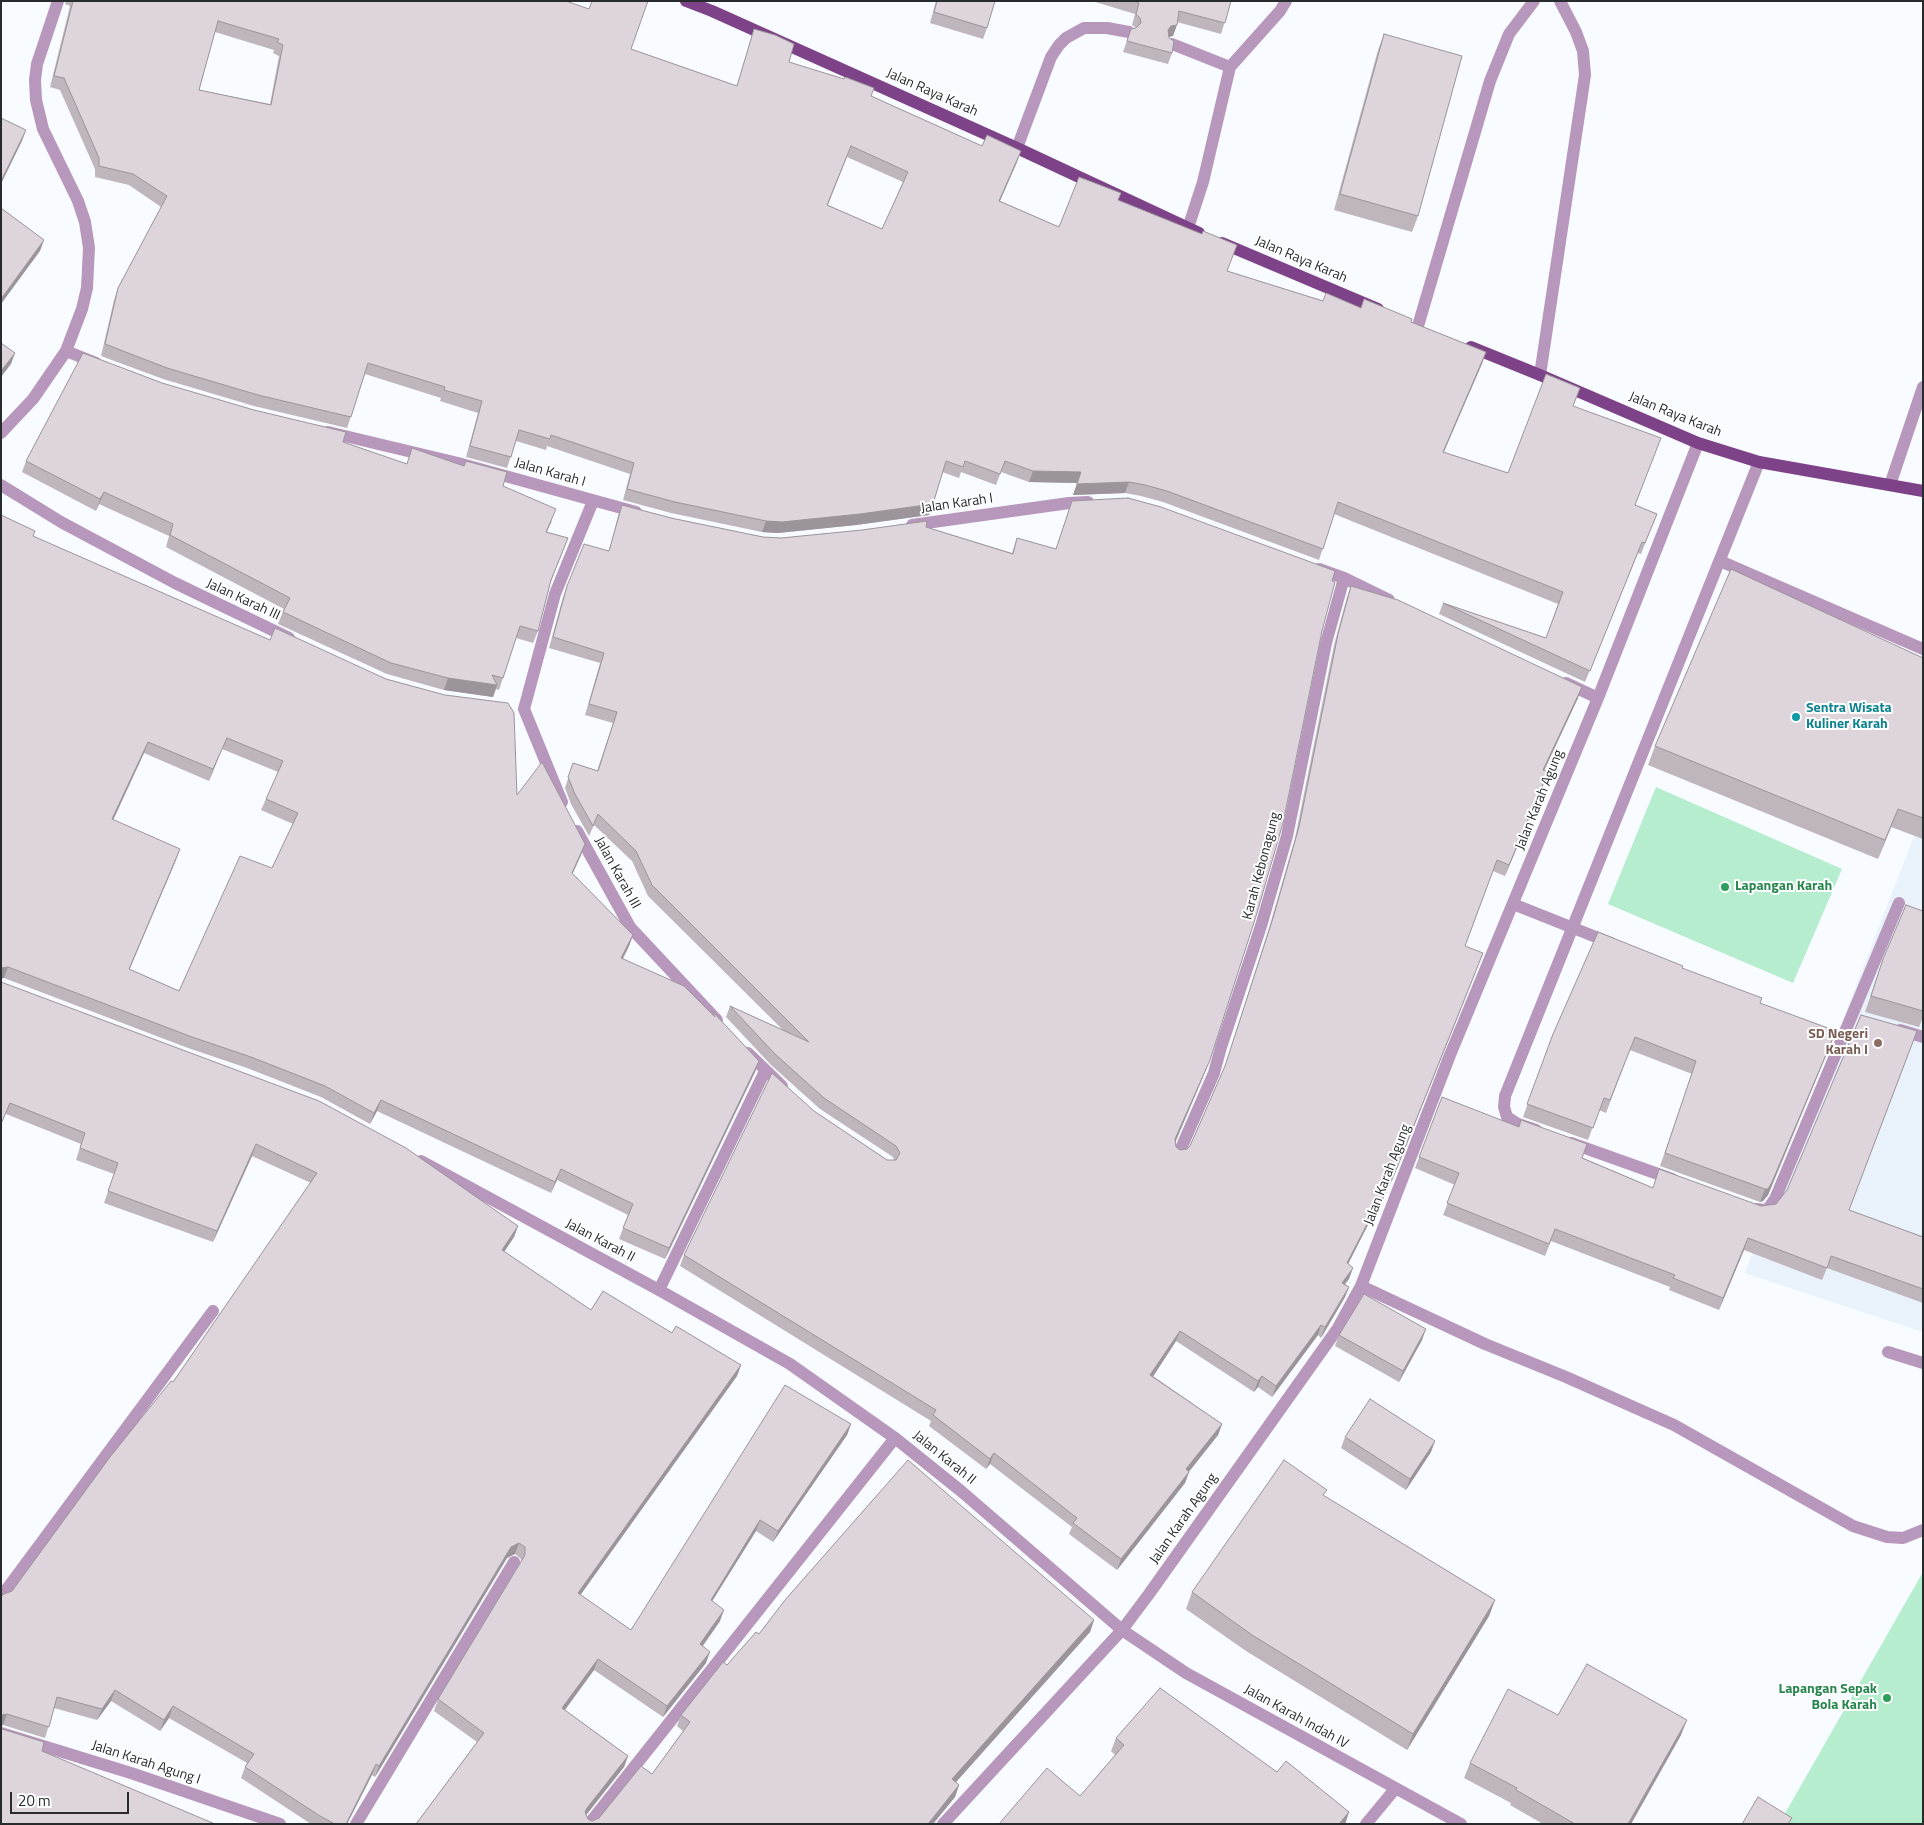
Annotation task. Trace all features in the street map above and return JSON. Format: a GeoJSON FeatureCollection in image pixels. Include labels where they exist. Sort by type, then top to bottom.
{"type":"FeatureCollection","features":[{"type":"Feature","properties":{"kind":"main road","name":"Jalan Raya Karah"},"geometry":{"type":"LineString","coordinates":[[686,1],[1017,148],[1188,228],[1390,314]]}},
{"type":"Feature","properties":{"kind":"main road","name":"Jalan Raya Karah"},"geometry":{"type":"LineString","coordinates":[[1462,344],[1540,375],[1698,443],[1759,462],[1923,491]]}},
{"type":"Feature","properties":{"kind":"street"},"geometry":{"type":"LineString","coordinates":[[1,433],[33,399],[66,351],[88,288],[88,248],[85,222],[78,201],[43,129],[36,100],[35,80],[37,64],[58,1]]}},
{"type":"Feature","properties":{"kind":"street"},"geometry":{"type":"LineString","coordinates":[[1188,228],[1203,182],[1230,67],[1280,11],[1286,1]]}},
{"type":"Feature","properties":{"kind":"street"},"geometry":{"type":"LineString","coordinates":[[1418,326],[1490,81],[1509,34],[1534,1]]}},
{"type":"Feature","properties":{"kind":"street"},"geometry":{"type":"LineString","coordinates":[[1540,375],[1585,75],[1582,51],[1578,38],[1560,1]]}},
{"type":"Feature","properties":{"kind":"street"},"geometry":{"type":"LineString","coordinates":[[1017,148],[1051,57],[1059,45],[1066,38],[1084,28],[1106,28],[1129,32]]}},
{"type":"Feature","properties":{"kind":"street"},"geometry":{"type":"LineString","coordinates":[[1172,44],[1189,49],[1230,67]]}},
{"type":"Feature","properties":{"kind":"street"},"geometry":{"type":"LineString","coordinates":[[66,351],[108,368]]}},
{"type":"Feature","properties":{"kind":"street"},"geometry":{"type":"LineString","coordinates":[[1890,485],[1923,387]]}},
{"type":"Feature","properties":{"kind":"street","name":"Jalan Karah I"},"geometry":{"type":"LineString","coordinates":[[318,430],[458,463],[650,516]]}},
{"type":"Feature","properties":{"kind":"street","name":"Jalan Karah Agung"},"geometry":{"type":"LineString","coordinates":[[943,1824],[1122,1630],[1338,1328],[1360,1286],[1450,1055],[1598,698],[1698,443]]}},
{"type":"Feature","properties":{"kind":"street"},"geometry":{"type":"LineString","coordinates":[[1685,1184],[1512,1120],[1505,1114],[1504,1102],[1759,462]]}},
{"type":"Feature","properties":{"kind":"street","name":"Jalan Karah III"},"geometry":{"type":"LineString","coordinates":[[1,485],[60,522],[175,583],[297,642]]}},
{"type":"Feature","properties":{"kind":"street","name":"Jalan Karah III"},"geometry":{"type":"LineString","coordinates":[[593,501],[555,594],[520,709],[564,808],[630,927],[724,1028]]}},
{"type":"Feature","properties":{"kind":"street","name":"Jalan Karah I"},"geometry":{"type":"LineString","coordinates":[[896,527],[1069,503],[1105,501]]}},
{"type":"Feature","properties":{"kind":"street"},"geometry":{"type":"LineString","coordinates":[[1720,561],[1923,649]]}},
{"type":"Feature","properties":{"kind":"street"},"geometry":{"type":"LineString","coordinates":[[1307,564],[1344,578],[1397,604]]}},
{"type":"Feature","properties":{"kind":"street","name":"Karah Kebonagung"},"geometry":{"type":"LineString","coordinates":[[1179,1153],[1214,1073],[1264,917],[1287,836],[1326,643],[1344,578]]}},
{"type":"Feature","properties":{"kind":"street"},"geometry":{"type":"LineString","coordinates":[[1554,677],[1598,698]]}},
{"type":"Feature","properties":{"kind":"street"},"geometry":{"type":"LineString","coordinates":[[1740,1204],[1764,1210],[1768,1209],[1775,1199],[1839,1035],[1856,1018],[1899,903]]}},
{"type":"Feature","properties":{"kind":"street"},"geometry":{"type":"LineString","coordinates":[[1513,904],[1626,950]]}},
{"type":"Feature","properties":{"kind":"street"},"geometry":{"type":"LineString","coordinates":[[1887,1027],[1923,1037]]}},
{"type":"Feature","properties":{"kind":"street"},"geometry":{"type":"LineString","coordinates":[[738,1042],[765,1071],[793,1096]]}},
{"type":"Feature","properties":{"kind":"street"},"geometry":{"type":"LineString","coordinates":[[659,1290],[765,1071]]}},
{"type":"Feature","properties":{"kind":"street","name":"Jalan Karah II"},"geometry":{"type":"LineString","coordinates":[[414,1157],[659,1290],[790,1364],[895,1438],[961,1491],[1122,1630]]}},
{"type":"Feature","properties":{"kind":"street"},"geometry":{"type":"LineString","coordinates":[[1360,1286],[1485,1344],[1566,1376],[1674,1425],[1853,1526],[1887,1537],[1903,1538],[1923,1530]]}},
{"type":"Feature","properties":{"kind":"street"},"geometry":{"type":"LineString","coordinates":[[1,1597],[213,1310]]}},
{"type":"Feature","properties":{"kind":"street"},"geometry":{"type":"LineString","coordinates":[[1888,1352],[1923,1363]]}},
{"type":"Feature","properties":{"kind":"street"},"geometry":{"type":"LineString","coordinates":[[589,1824],[895,1438]]}},
{"type":"Feature","properties":{"kind":"street"},"geometry":{"type":"LineString","coordinates":[[356,1824],[514,1562]]}},
{"type":"Feature","properties":{"kind":"street","name":"Jalan Karah Indah IV"},"geometry":{"type":"LineString","coordinates":[[1122,1630],[1186,1673],[1461,1824]]}},
{"type":"Feature","properties":{"kind":"street","name":"Jalan Karah Agung I"},"geometry":{"type":"LineString","coordinates":[[1,1733],[134,1774],[280,1824]]}},
{"type":"Feature","properties":{"kind":"street"},"geometry":{"type":"LineString","coordinates":[[1366,1824],[1395,1789]]}},
{"type":"Feature","properties":{"kind":"shaded area","name":"SD Negeri Karah I"},"geometry":{"type":"Polygon","coordinates":[[[1923,813],[1923,1332],[1745,1273],[1923,813]]]}},
{"type":"Feature","properties":{"kind":"green space","name":"Lapangan Karah"},"geometry":{"type":"Polygon","coordinates":[[[1656,787],[1842,869],[1793,983],[1608,904],[1656,787]]]}},
{"type":"Feature","properties":{"kind":"green space","name":"Lapangan Sepak Bola Karah"},"geometry":{"type":"Polygon","coordinates":[[[1923,1572],[1923,1824],[1779,1824],[1923,1572]]]}},
{"type":"Feature","properties":{"kind":"building"},"geometry":{"type":"Polygon","coordinates":[[[73,1],[566,1],[589,9],[592,1],[648,1],[631,49],[737,86],[754,29],[775,35],[794,44],[789,62],[844,79],[845,77],[874,88],[871,96],[982,146],[987,135],[1021,151],[999,201],[1059,227],[1079,177],[1121,193],[1118,200],[1202,234],[1203,231],[1237,245],[1227,271],[1323,301],[1326,293],[1361,308],[1364,299],[1412,319],[1411,322],[1486,352],[1443,452],[1508,473],[1546,374],[1580,388],[1573,406],[1661,438],[1635,505],[1657,514],[1645,543],[1642,542],[1590,671],[1443,603],[1546,638],[1563,592],[1338,502],[1323,549],[1167,491],[1145,485],[1129,482],[1077,484],[1081,472],[1033,471],[1005,461],[1000,474],[965,461],[963,467],[946,461],[933,504],[782,522],[766,521],[675,502],[627,489],[634,463],[551,435],[550,439],[519,430],[511,457],[470,446],[482,401],[444,390],[445,387],[368,363],[351,417],[258,395],[167,368],[105,344],[118,288],[167,196],[133,174],[99,166],[99,158],[64,78],[54,76],[73,1]],[[218,21],[199,90],[271,105],[283,45],[277,42],[279,39],[218,21]],[[851,146],[827,205],[882,229],[908,172],[851,146]]]}},
{"type":"Feature","properties":{"kind":"building"},"geometry":{"type":"Polygon","coordinates":[[[937,1],[995,1],[987,28],[934,12],[937,1]]]}},
{"type":"Feature","properties":{"kind":"building"},"geometry":{"type":"Polygon","coordinates":[[[1134,1],[1231,1],[1225,23],[1179,11],[1177,25],[1171,26],[1168,30],[1169,38],[1174,41],[1172,53],[1127,41],[1131,29],[1136,28],[1141,23],[1140,18],[1136,14],[1139,3],[1134,1]]]}},
{"type":"Feature","properties":{"kind":"building"},"geometry":{"type":"Polygon","coordinates":[[[1384,34],[1462,56],[1418,216],[1340,194],[1384,34]]]}},
{"type":"Feature","properties":{"kind":"building"},"geometry":{"type":"Polygon","coordinates":[[[1,118],[26,130],[1,181],[1,118]]]}},
{"type":"Feature","properties":{"kind":"building"},"geometry":{"type":"Polygon","coordinates":[[[1,208],[44,240],[1,299],[1,208]]]}},
{"type":"Feature","properties":{"kind":"building"},"geometry":{"type":"Polygon","coordinates":[[[1,343],[15,353],[1,371],[1,343]]]}},
{"type":"Feature","properties":{"kind":"building"},"geometry":{"type":"Polygon","coordinates":[[[83,353],[162,383],[254,410],[346,432],[343,442],[407,464],[412,448],[464,466],[466,461],[507,472],[503,486],[556,509],[546,532],[568,538],[551,580],[538,631],[520,626],[503,678],[492,675],[497,685],[448,678],[391,663],[283,612],[290,598],[170,535],[173,524],[104,492],[100,499],[26,461],[83,353]]]}},
{"type":"Feature","properties":{"kind":"building"},"geometry":{"type":"Polygon","coordinates":[[[1128,498],[1161,507],[1335,571],[1332,581],[1335,582],[1322,631],[1283,823],[1257,913],[1210,1060],[1175,1139],[1176,1147],[1180,1150],[1187,1149],[1190,1146],[1225,1066],[1273,918],[1299,827],[1338,634],[1351,586],[1398,600],[1582,687],[1543,770],[1548,772],[1509,865],[1497,860],[1465,946],[1483,953],[1398,1165],[1382,1200],[1380,1199],[1347,1263],[1353,1268],[1342,1283],[1349,1287],[1325,1327],[1321,1325],[1276,1386],[1262,1376],[1258,1381],[1180,1331],[1150,1375],[1222,1424],[1186,1469],[1189,1472],[1121,1559],[1073,1523],[1077,1518],[994,1453],[990,1459],[933,1415],[936,1410],[684,1255],[772,1073],[814,1111],[887,1160],[896,1160],[900,1153],[896,1146],[824,1098],[775,1054],[730,1006],[809,1042],[652,885],[636,851],[598,814],[593,826],[568,777],[573,763],[598,771],[617,712],[589,704],[604,653],[553,637],[567,586],[584,544],[609,551],[622,505],[671,518],[763,537],[781,538],[927,521],[926,527],[1013,554],[1017,538],[1056,549],[1072,501],[1128,498]]]}},
{"type":"Feature","properties":{"kind":"building"},"geometry":{"type":"Polygon","coordinates":[[[1,515],[35,531],[33,536],[270,640],[275,628],[386,679],[445,695],[508,703],[514,713],[517,795],[542,762],[585,844],[572,873],[633,935],[621,958],[684,986],[715,1017],[712,1011],[759,1061],[669,1248],[623,1228],[633,1204],[561,1169],[555,1182],[381,1100],[374,1113],[325,1086],[251,1057],[192,1037],[8,967],[1,968],[1,515]],[[227,738],[213,769],[148,742],[112,819],[180,849],[129,969],[179,991],[240,856],[272,868],[298,813],[266,799],[283,761],[227,738]]]}},
{"type":"Feature","properties":{"kind":"building","name":"Sentra Wisata Kuliner Karah"},"geometry":{"type":"Polygon","coordinates":[[[1731,569],[1923,658],[1923,818],[1898,809],[1885,840],[1655,746],[1731,569]]]}},
{"type":"Feature","properties":{"kind":"building"},"geometry":{"type":"Polygon","coordinates":[[[1906,905],[1923,911],[1923,1011],[1871,996],[1883,959],[1906,905]]]}},
{"type":"Feature","properties":{"kind":"building"},"geometry":{"type":"Polygon","coordinates":[[[1598,932],[1683,966],[1682,968],[1762,998],[1760,1003],[1836,1031],[1768,1189],[1665,1153],[1696,1061],[1635,1037],[1610,1100],[1604,1098],[1593,1128],[1527,1104],[1553,1034],[1598,932]]]}},
{"type":"Feature","properties":{"kind":"building"},"geometry":{"type":"Polygon","coordinates":[[[1,982],[319,1101],[406,1148],[518,1226],[502,1250],[591,1310],[603,1291],[672,1333],[676,1326],[741,1365],[578,1593],[631,1630],[785,1385],[851,1424],[778,1531],[760,1520],[711,1600],[724,1610],[700,1644],[710,1652],[667,1706],[598,1659],[562,1708],[628,1756],[587,1808],[585,1812],[588,1819],[592,1821],[599,1818],[641,1766],[652,1774],[690,1722],[681,1715],[723,1662],[727,1665],[756,1632],[759,1634],[785,1600],[908,1460],[1094,1620],[952,1779],[959,1785],[928,1824],[416,1824],[484,1733],[438,1699],[525,1555],[525,1547],[519,1543],[511,1547],[379,1766],[376,1764],[346,1824],[335,1824],[320,1816],[245,1767],[254,1754],[173,1706],[164,1720],[115,1690],[102,1709],[57,1697],[49,1727],[7,1714],[1,1715],[1,1597],[12,1591],[110,1457],[171,1381],[173,1382],[317,1173],[256,1144],[217,1231],[108,1191],[118,1163],[80,1148],[85,1133],[10,1103],[1,1124],[1,982]]]}},
{"type":"Feature","properties":{"kind":"building"},"geometry":{"type":"Polygon","coordinates":[[[1861,1015],[1917,1031],[1849,1210],[1923,1237],[1923,1289],[1831,1256],[1827,1268],[1748,1238],[1723,1298],[1673,1278],[1675,1275],[1555,1229],[1549,1244],[1447,1203],[1459,1173],[1419,1157],[1442,1097],[1519,1127],[1521,1120],[1587,1144],[1582,1158],[1653,1188],[1659,1169],[1761,1206],[1776,1204],[1787,1190],[1861,1015]]]}},
{"type":"Feature","properties":{"kind":"building"},"geometry":{"type":"Polygon","coordinates":[[[1364,1294],[1426,1329],[1403,1371],[1339,1335],[1364,1294]]]}},
{"type":"Feature","properties":{"kind":"building"},"geometry":{"type":"Polygon","coordinates":[[[1370,1399],[1435,1441],[1410,1479],[1345,1437],[1370,1399]]]}},
{"type":"Feature","properties":{"kind":"building"},"geometry":{"type":"Polygon","coordinates":[[[1284,1460],[1327,1490],[1323,1495],[1495,1600],[1413,1734],[1252,1635],[1192,1592],[1284,1460]]]}},
{"type":"Feature","properties":{"kind":"building"},"geometry":{"type":"Polygon","coordinates":[[[1587,1664],[1687,1720],[1628,1824],[1575,1824],[1516,1790],[1517,1788],[1470,1763],[1508,1689],[1558,1715],[1587,1664]]]}},
{"type":"Feature","properties":{"kind":"building"},"geometry":{"type":"Polygon","coordinates":[[[1160,1688],[1277,1772],[1286,1761],[1349,1812],[1339,1824],[999,1824],[1047,1768],[1080,1796],[1124,1745],[1116,1738],[1160,1688]]]}},
{"type":"Feature","properties":{"kind":"building"},"geometry":{"type":"Polygon","coordinates":[[[1,1728],[44,1742],[42,1751],[215,1824],[1,1824],[1,1728]]]}},
{"type":"Feature","properties":{"kind":"building"},"geometry":{"type":"Polygon","coordinates":[[[1758,1797],[1792,1818],[1788,1824],[1742,1824],[1758,1797]]]}},
{"type":"Feature","properties":{"kind":"place","name":"Sentra Wisata Kuliner Karah"},"geometry":{"type":"Point","coordinates":[1796,717]}},
{"type":"Feature","properties":{"kind":"place","name":"Lapangan Karah"},"geometry":{"type":"Point","coordinates":[1725,887]}},
{"type":"Feature","properties":{"kind":"place","name":"SD Negeri Karah I"},"geometry":{"type":"Point","coordinates":[1878,1043]}},
{"type":"Feature","properties":{"kind":"place","name":"Lapangan Sepak Bola Karah"},"geometry":{"type":"Point","coordinates":[1887,1698]}}]}
